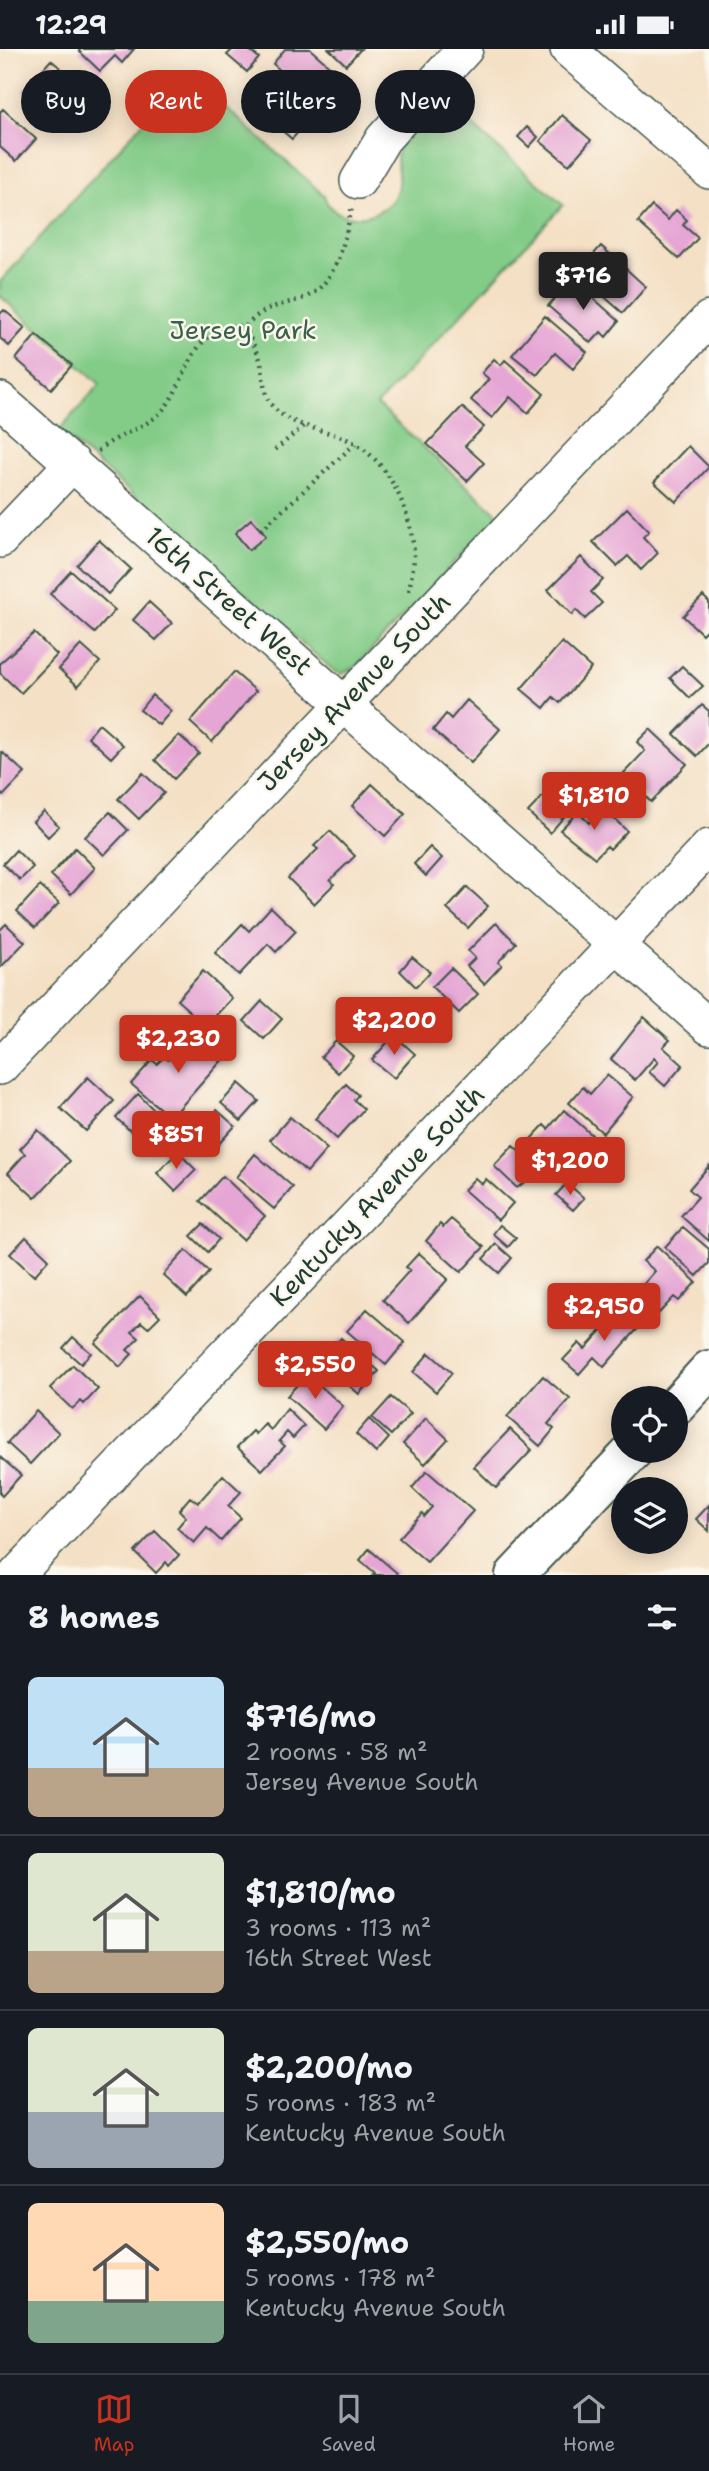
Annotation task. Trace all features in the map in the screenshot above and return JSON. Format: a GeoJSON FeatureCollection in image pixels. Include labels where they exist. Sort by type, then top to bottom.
{"type":"FeatureCollection","features":[{"type":"Feature","properties":{"kind":"main road"},"geometry":{"type":"LineString","coordinates":[[688,1393],[709,1370]]}},
{"type":"Feature","properties":{"kind":"main road"},"geometry":{"type":"LineString","coordinates":[[515,1575],[622,1463]]}},
{"type":"Feature","properties":{"kind":"street"},"geometry":{"type":"LineString","coordinates":[[358,181],[383,139],[464,49]]}},
{"type":"Feature","properties":{"kind":"street"},"geometry":{"type":"LineString","coordinates":[[568,49],[709,171]]}},
{"type":"Feature","properties":{"kind":"street","name":"Jersey Avenue South"},"geometry":{"type":"LineString","coordinates":[[0,1067],[709,319]]}},
{"type":"Feature","properties":{"kind":"street","name":"16th Street West"},"geometry":{"type":"LineString","coordinates":[[0,400],[709,1027]]}},
{"type":"Feature","properties":{"kind":"street"},"geometry":{"type":"LineString","coordinates":[[0,540],[75,466]]}},
{"type":"Feature","properties":{"kind":"street","name":"Kentucky Avenue South"},"geometry":{"type":"LineString","coordinates":[[16,1575],[709,846]]}},
{"type":"Feature","properties":{"kind":"path"},"geometry":{"type":"LineString","coordinates":[[75,466],[103,447],[148,423],[163,410],[193,353],[203,342],[233,325],[246,326],[266,308],[308,297],[328,279],[344,243],[358,181]]}},
{"type":"Feature","properties":{"kind":"path"},"geometry":{"type":"LineString","coordinates":[[246,326],[248,339],[261,361],[261,376],[274,408],[304,426],[356,443],[381,468],[404,503],[410,521],[414,559],[409,599],[421,622]]}},
{"type":"Feature","properties":{"kind":"path"},"geometry":{"type":"LineString","coordinates":[[275,450],[304,426]]}},
{"type":"Feature","properties":{"kind":"path"},"geometry":{"type":"LineString","coordinates":[[261,530],[356,443]]}},
{"type":"Feature","properties":{"kind":"green space","name":"Jersey Park"},"geometry":{"type":"Polygon","coordinates":[[[227,109],[241,121],[241,133],[254,133],[324,195],[329,205],[346,216],[357,217],[379,211],[395,196],[398,148],[411,133],[475,133],[475,128],[563,205],[377,405],[499,515],[357,665],[342,674],[334,671],[59,430],[100,384],[0,296],[0,282],[133,133],[227,133],[227,109]]]}},
{"type":"Feature","properties":{"kind":"building"},"geometry":{"type":"Polygon","coordinates":[[[134,49],[122,63],[115,56],[101,70],[79,51],[134,49]]]}},
{"type":"Feature","properties":{"kind":"building"},"geometry":{"type":"Polygon","coordinates":[[[233,49],[248,49],[259,58],[249,70],[245,70],[227,55],[233,49]]]}},
{"type":"Feature","properties":{"kind":"building"},"geometry":{"type":"Polygon","coordinates":[[[285,49],[310,49],[334,70],[280,70],[273,64],[285,49]]]}},
{"type":"Feature","properties":{"kind":"building"},"geometry":{"type":"Polygon","coordinates":[[[329,49],[361,49],[346,65],[329,49]]]}},
{"type":"Feature","properties":{"kind":"building"},"geometry":{"type":"Polygon","coordinates":[[[51,60],[63,70],[42,70],[51,60]]]}},
{"type":"Feature","properties":{"kind":"building"},"geometry":{"type":"Polygon","coordinates":[[[3,109],[21,125],[21,133],[29,133],[36,139],[16,161],[0,147],[0,112],[3,109]]]}},
{"type":"Feature","properties":{"kind":"building"},"geometry":{"type":"Polygon","coordinates":[[[562,115],[591,140],[569,165],[540,141],[562,115]]]}},
{"type":"Feature","properties":{"kind":"building"},"geometry":{"type":"Polygon","coordinates":[[[527,127],[538,137],[529,147],[518,137],[527,127]]]}},
{"type":"Feature","properties":{"kind":"building"},"geometry":{"type":"Polygon","coordinates":[[[285,133],[297,133],[292,139],[285,133]]]}},
{"type":"Feature","properties":{"kind":"building"},"geometry":{"type":"Polygon","coordinates":[[[652,206],[668,220],[676,210],[687,220],[683,225],[698,238],[679,259],[638,222],[652,206]]]}},
{"type":"Feature","properties":{"kind":"building"},"geometry":{"type":"Polygon","coordinates":[[[601,246],[646,287],[623,313],[577,273],[601,246]]]}},
{"type":"Feature","properties":{"kind":"building"},"geometry":{"type":"Polygon","coordinates":[[[572,279],[619,321],[606,337],[601,332],[591,343],[548,306],[572,279]]]}},
{"type":"Feature","properties":{"kind":"building"},"geometry":{"type":"Polygon","coordinates":[[[4,310],[25,328],[9,346],[0,338],[0,314],[4,310]]]}},
{"type":"Feature","properties":{"kind":"building"},"geometry":{"type":"Polygon","coordinates":[[[545,316],[587,352],[573,369],[555,353],[537,375],[512,355],[545,316]]]}},
{"type":"Feature","properties":{"kind":"building"},"geometry":{"type":"Polygon","coordinates":[[[36,335],[72,365],[51,389],[16,359],[36,335]]]}},
{"type":"Feature","properties":{"kind":"building"},"geometry":{"type":"Polygon","coordinates":[[[494,359],[501,365],[505,360],[544,394],[528,413],[510,397],[492,418],[471,400],[489,379],[482,373],[494,359]]]}},
{"type":"Feature","properties":{"kind":"building"},"geometry":{"type":"Polygon","coordinates":[[[462,407],[484,427],[465,446],[484,463],[467,481],[427,444],[462,407]]]}},
{"type":"Feature","properties":{"kind":"building"},"geometry":{"type":"Polygon","coordinates":[[[688,446],[709,467],[676,502],[654,482],[688,446]]]}},
{"type":"Feature","properties":{"kind":"building"},"geometry":{"type":"Polygon","coordinates":[[[627,508],[649,531],[643,537],[658,553],[641,570],[628,556],[617,566],[593,542],[627,508]]]}},
{"type":"Feature","properties":{"kind":"building"},"geometry":{"type":"Polygon","coordinates":[[[251,519],[266,536],[249,550],[235,533],[251,519]]]}},
{"type":"Feature","properties":{"kind":"building"},"geometry":{"type":"Polygon","coordinates":[[[99,540],[131,569],[108,594],[77,565],[99,540]]]}},
{"type":"Feature","properties":{"kind":"building"},"geometry":{"type":"Polygon","coordinates":[[[581,557],[603,580],[591,592],[602,603],[585,619],[576,610],[572,615],[548,590],[581,557]]]}},
{"type":"Feature","properties":{"kind":"building"},"geometry":{"type":"Polygon","coordinates":[[[71,571],[115,610],[95,633],[50,594],[71,571]]]}},
{"type":"Feature","properties":{"kind":"building"},"geometry":{"type":"Polygon","coordinates":[[[703,596],[709,602],[709,627],[702,634],[683,616],[703,596]]]}},
{"type":"Feature","properties":{"kind":"building"},"geometry":{"type":"Polygon","coordinates":[[[149,602],[172,623],[156,640],[133,620],[149,602]]]}},
{"type":"Feature","properties":{"kind":"building"},"geometry":{"type":"Polygon","coordinates":[[[34,633],[57,655],[21,693],[0,673],[0,663],[34,633]]]}},
{"type":"Feature","properties":{"kind":"building"},"geometry":{"type":"Polygon","coordinates":[[[562,642],[591,668],[560,703],[553,697],[544,708],[521,689],[562,642]]]}},
{"type":"Feature","properties":{"kind":"building"},"geometry":{"type":"Polygon","coordinates":[[[81,645],[100,662],[78,686],[59,669],[81,645]]]}},
{"type":"Feature","properties":{"kind":"building"},"geometry":{"type":"Polygon","coordinates":[[[682,666],[703,686],[690,698],[670,678],[682,666]]]}},
{"type":"Feature","properties":{"kind":"building"},"geometry":{"type":"Polygon","coordinates":[[[234,672],[256,691],[212,742],[190,722],[234,672]]]}},
{"type":"Feature","properties":{"kind":"building"},"geometry":{"type":"Polygon","coordinates":[[[152,695],[171,711],[159,725],[140,710],[152,695]]]}},
{"type":"Feature","properties":{"kind":"building"},"geometry":{"type":"Polygon","coordinates":[[[467,700],[500,729],[471,763],[433,730],[446,714],[451,719],[467,700]]]}},
{"type":"Feature","properties":{"kind":"building"},"geometry":{"type":"Polygon","coordinates":[[[702,705],[709,711],[709,743],[697,756],[674,734],[702,705]]]}},
{"type":"Feature","properties":{"kind":"building"},"geometry":{"type":"Polygon","coordinates":[[[99,724],[123,745],[111,758],[88,737],[99,724]]]}},
{"type":"Feature","properties":{"kind":"building"},"geometry":{"type":"Polygon","coordinates":[[[650,729],[687,764],[651,802],[622,775],[645,751],[637,742],[650,729]]]}},
{"type":"Feature","properties":{"kind":"building"},"geometry":{"type":"Polygon","coordinates":[[[179,735],[199,753],[174,779],[155,760],[179,735]]]}},
{"type":"Feature","properties":{"kind":"building"},"geometry":{"type":"Polygon","coordinates":[[[2,752],[25,773],[3,796],[0,792],[2,752]]]}},
{"type":"Feature","properties":{"kind":"building"},"geometry":{"type":"Polygon","coordinates":[[[143,773],[164,793],[139,819],[118,799],[143,773]]]}},
{"type":"Feature","properties":{"kind":"building"},"geometry":{"type":"Polygon","coordinates":[[[372,784],[405,814],[385,836],[352,806],[372,784]]]}},
{"type":"Feature","properties":{"kind":"building"},"geometry":{"type":"Polygon","coordinates":[[[547,792],[568,812],[550,833],[528,812],[547,792]]]}},
{"type":"Feature","properties":{"kind":"building"},"geometry":{"type":"Polygon","coordinates":[[[603,808],[627,831],[610,849],[607,846],[595,858],[560,830],[578,812],[589,823],[603,808]]]}},
{"type":"Feature","properties":{"kind":"building"},"geometry":{"type":"Polygon","coordinates":[[[44,811],[59,826],[48,837],[33,821],[44,811]]]}},
{"type":"Feature","properties":{"kind":"building"},"geometry":{"type":"Polygon","coordinates":[[[110,812],[128,830],[104,855],[85,837],[110,812]]]}},
{"type":"Feature","properties":{"kind":"building"},"geometry":{"type":"Polygon","coordinates":[[[330,831],[355,856],[330,880],[334,884],[314,904],[288,878],[318,849],[314,846],[330,831]]]}},
{"type":"Feature","properties":{"kind":"building"},"geometry":{"type":"Polygon","coordinates":[[[430,847],[442,858],[426,876],[414,864],[430,847]]]}},
{"type":"Feature","properties":{"kind":"building"},"geometry":{"type":"Polygon","coordinates":[[[75,848],[95,868],[71,894],[51,875],[75,848]]]}},
{"type":"Feature","properties":{"kind":"building"},"geometry":{"type":"Polygon","coordinates":[[[16,850],[33,867],[20,880],[3,864],[16,850]]]}},
{"type":"Feature","properties":{"kind":"building"},"geometry":{"type":"Polygon","coordinates":[[[40,886],[59,903],[35,928],[17,911],[40,886]]]}},
{"type":"Feature","properties":{"kind":"building"},"geometry":{"type":"Polygon","coordinates":[[[467,887],[488,906],[468,928],[447,909],[467,887]]]}},
{"type":"Feature","properties":{"kind":"building"},"geometry":{"type":"Polygon","coordinates":[[[271,907],[296,931],[276,952],[268,944],[239,975],[215,953],[242,924],[249,931],[271,907]]]}},
{"type":"Feature","properties":{"kind":"building"},"geometry":{"type":"Polygon","coordinates":[[[496,923],[516,943],[498,962],[502,965],[484,984],[467,966],[475,958],[468,951],[496,923]]]}},
{"type":"Feature","properties":{"kind":"building"},"geometry":{"type":"Polygon","coordinates":[[[6,924],[25,942],[1,967],[0,930],[6,924]]]}},
{"type":"Feature","properties":{"kind":"building"},"geometry":{"type":"Polygon","coordinates":[[[412,957],[430,972],[416,987],[400,971],[412,957]]]}},
{"type":"Feature","properties":{"kind":"building"},"geometry":{"type":"Polygon","coordinates":[[[451,968],[478,994],[459,1013],[432,987],[451,968]]]}},
{"type":"Feature","properties":{"kind":"building"},"geometry":{"type":"Polygon","coordinates":[[[203,971],[232,998],[206,1026],[177,1000],[203,971]]]}},
{"type":"Feature","properties":{"kind":"building"},"geometry":{"type":"Polygon","coordinates":[[[262,1001],[282,1019],[264,1039],[244,1021],[262,1001]]]}},
{"type":"Feature","properties":{"kind":"building"},"geometry":{"type":"Polygon","coordinates":[[[418,1003],[439,1022],[423,1039],[402,1021],[418,1003]]]}},
{"type":"Feature","properties":{"kind":"building"},"geometry":{"type":"Polygon","coordinates":[[[644,1017],[670,1040],[663,1047],[683,1065],[665,1086],[649,1072],[658,1062],[654,1058],[635,1080],[611,1059],[644,1017]]]}},
{"type":"Feature","properties":{"kind":"building"},"geometry":{"type":"Polygon","coordinates":[[[192,1032],[223,1059],[171,1118],[131,1084],[152,1060],[157,1064],[164,1057],[168,1060],[192,1032]]]}},
{"type":"Feature","properties":{"kind":"building"},"geometry":{"type":"Polygon","coordinates":[[[394,1035],[415,1054],[394,1078],[372,1060],[394,1035]]]}},
{"type":"Feature","properties":{"kind":"building"},"geometry":{"type":"Polygon","coordinates":[[[336,1041],[353,1056],[338,1073],[321,1057],[336,1041]]]}},
{"type":"Feature","properties":{"kind":"building"},"geometry":{"type":"Polygon","coordinates":[[[607,1075],[633,1097],[603,1133],[569,1103],[583,1087],[590,1094],[607,1075]]]}},
{"type":"Feature","properties":{"kind":"building"},"geometry":{"type":"Polygon","coordinates":[[[88,1077],[114,1101],[86,1131],[60,1108],[88,1077]]]}},
{"type":"Feature","properties":{"kind":"building"},"geometry":{"type":"Polygon","coordinates":[[[239,1083],[259,1101],[241,1121],[221,1103],[239,1083]]]}},
{"type":"Feature","properties":{"kind":"building"},"geometry":{"type":"Polygon","coordinates":[[[346,1084],[358,1095],[354,1100],[364,1109],[337,1139],[315,1119],[346,1084]]]}},
{"type":"Feature","properties":{"kind":"building"},"geometry":{"type":"Polygon","coordinates":[[[138,1094],[156,1112],[135,1135],[116,1118],[138,1094]]]}},
{"type":"Feature","properties":{"kind":"building"},"geometry":{"type":"Polygon","coordinates":[[[217,1110],[235,1126],[214,1149],[196,1133],[217,1110]]]}},
{"type":"Feature","properties":{"kind":"building"},"geometry":{"type":"Polygon","coordinates":[[[564,1110],[592,1135],[561,1170],[529,1141],[544,1125],[548,1129],[564,1110]]]}},
{"type":"Feature","properties":{"kind":"building"},"geometry":{"type":"Polygon","coordinates":[[[290,1117],[327,1149],[307,1172],[270,1140],[290,1117]]]}},
{"type":"Feature","properties":{"kind":"building"},"geometry":{"type":"Polygon","coordinates":[[[38,1130],[70,1161],[35,1198],[8,1173],[25,1154],[20,1149],[38,1130]]]}},
{"type":"Feature","properties":{"kind":"building"},"geometry":{"type":"Polygon","coordinates":[[[513,1146],[540,1170],[517,1188],[494,1166],[513,1146]]]}},
{"type":"Feature","properties":{"kind":"building"},"geometry":{"type":"Polygon","coordinates":[[[178,1152],[196,1170],[175,1191],[157,1173],[178,1152]]]}},
{"type":"Feature","properties":{"kind":"building"},"geometry":{"type":"Polygon","coordinates":[[[255,1154],[293,1187],[274,1209],[236,1177],[255,1154]]]}},
{"type":"Feature","properties":{"kind":"building"},"geometry":{"type":"Polygon","coordinates":[[[709,1166],[709,1241],[681,1216],[698,1197],[689,1189],[709,1166]]]}},
{"type":"Feature","properties":{"kind":"building"},"geometry":{"type":"Polygon","coordinates":[[[223,1176],[265,1216],[243,1240],[200,1201],[223,1176]]]}},
{"type":"Feature","properties":{"kind":"building"},"geometry":{"type":"Polygon","coordinates":[[[475,1178],[482,1184],[486,1179],[513,1203],[498,1220],[464,1190],[475,1178]]]}},
{"type":"Feature","properties":{"kind":"building"},"geometry":{"type":"Polygon","coordinates":[[[567,1183],[584,1198],[573,1210],[556,1195],[567,1183]]]}},
{"type":"Feature","properties":{"kind":"building"},"geometry":{"type":"Polygon","coordinates":[[[451,1219],[484,1247],[461,1272],[426,1241],[440,1224],[443,1227],[451,1219]]]}},
{"type":"Feature","properties":{"kind":"building"},"geometry":{"type":"Polygon","coordinates":[[[203,1224],[219,1239],[208,1252],[191,1236],[203,1224]]]}},
{"type":"Feature","properties":{"kind":"building"},"geometry":{"type":"Polygon","coordinates":[[[500,1225],[516,1238],[508,1247],[493,1234],[500,1225]]]}},
{"type":"Feature","properties":{"kind":"building"},"geometry":{"type":"Polygon","coordinates":[[[683,1227],[709,1249],[709,1263],[697,1276],[665,1247],[683,1227]]]}},
{"type":"Feature","properties":{"kind":"building"},"geometry":{"type":"Polygon","coordinates":[[[26,1237],[49,1259],[34,1276],[10,1254],[26,1237]]]}},
{"type":"Feature","properties":{"kind":"building"},"geometry":{"type":"Polygon","coordinates":[[[496,1244],[512,1258],[499,1273],[483,1259],[496,1244]]]}},
{"type":"Feature","properties":{"kind":"building"},"geometry":{"type":"Polygon","coordinates":[[[657,1246],[696,1282],[679,1301],[674,1297],[659,1313],[636,1293],[655,1271],[643,1261],[657,1246]]]}},
{"type":"Feature","properties":{"kind":"building"},"geometry":{"type":"Polygon","coordinates":[[[186,1250],[209,1272],[187,1297],[163,1275],[186,1250]]]}},
{"type":"Feature","properties":{"kind":"building"},"geometry":{"type":"Polygon","coordinates":[[[419,1253],[448,1279],[409,1323],[383,1300],[410,1270],[406,1267],[419,1253]]]}},
{"type":"Feature","properties":{"kind":"building"},"geometry":{"type":"Polygon","coordinates":[[[140,1296],[160,1316],[148,1328],[141,1322],[132,1332],[139,1338],[127,1350],[132,1354],[120,1367],[95,1343],[140,1296]]]}},
{"type":"Feature","properties":{"kind":"building"},"geometry":{"type":"Polygon","coordinates":[[[367,1309],[405,1342],[386,1365],[347,1331],[367,1309]]]}},
{"type":"Feature","properties":{"kind":"building"},"geometry":{"type":"Polygon","coordinates":[[[621,1309],[640,1326],[604,1367],[594,1357],[579,1374],[563,1360],[579,1343],[585,1349],[621,1309]]]}},
{"type":"Feature","properties":{"kind":"building"},"geometry":{"type":"Polygon","coordinates":[[[73,1337],[91,1353],[81,1364],[63,1348],[73,1337]]]}},
{"type":"Feature","properties":{"kind":"building"},"geometry":{"type":"Polygon","coordinates":[[[341,1338],[379,1371],[359,1394],[321,1361],[341,1338]]]}},
{"type":"Feature","properties":{"kind":"building"},"geometry":{"type":"Polygon","coordinates":[[[429,1353],[452,1373],[436,1392],[413,1372],[429,1353]]]}},
{"type":"Feature","properties":{"kind":"building"},"geometry":{"type":"Polygon","coordinates":[[[73,1365],[98,1389],[84,1404],[81,1401],[72,1409],[50,1388],[73,1365]]]}},
{"type":"Feature","properties":{"kind":"building"},"geometry":{"type":"Polygon","coordinates":[[[307,1374],[343,1406],[324,1429],[287,1396],[307,1374]]]}},
{"type":"Feature","properties":{"kind":"building"},"geometry":{"type":"Polygon","coordinates":[[[543,1376],[570,1399],[548,1424],[554,1429],[540,1446],[507,1417],[543,1376]]]}},
{"type":"Feature","properties":{"kind":"building"},"geometry":{"type":"Polygon","coordinates":[[[391,1397],[411,1414],[391,1435],[372,1418],[391,1397]]]}},
{"type":"Feature","properties":{"kind":"building"},"geometry":{"type":"Polygon","coordinates":[[[287,1409],[304,1426],[293,1438],[287,1432],[279,1441],[285,1446],[262,1470],[237,1447],[253,1431],[256,1434],[265,1424],[271,1430],[287,1409]]]}},
{"type":"Feature","properties":{"kind":"building"},"geometry":{"type":"Polygon","coordinates":[[[36,1411],[59,1433],[30,1464],[7,1443],[36,1411]]]}},
{"type":"Feature","properties":{"kind":"building"},"geometry":{"type":"Polygon","coordinates":[[[426,1418],[448,1439],[425,1464],[403,1444],[426,1418]]]}},
{"type":"Feature","properties":{"kind":"building"},"geometry":{"type":"Polygon","coordinates":[[[369,1419],[389,1438],[376,1453],[356,1434],[369,1419]]]}},
{"type":"Feature","properties":{"kind":"building"},"geometry":{"type":"Polygon","coordinates":[[[510,1429],[532,1450],[496,1488],[474,1467],[510,1429]]]}},
{"type":"Feature","properties":{"kind":"building"},"geometry":{"type":"Polygon","coordinates":[[[0,1457],[21,1475],[2,1496],[0,1494],[0,1457]]]}},
{"type":"Feature","properties":{"kind":"building"},"geometry":{"type":"Polygon","coordinates":[[[427,1471],[473,1511],[427,1562],[399,1538],[422,1513],[424,1516],[432,1507],[412,1488],[427,1471]]]}},
{"type":"Feature","properties":{"kind":"building"},"geometry":{"type":"Polygon","coordinates":[[[223,1475],[241,1492],[228,1506],[241,1518],[221,1541],[207,1528],[194,1543],[177,1528],[186,1517],[179,1510],[190,1497],[198,1503],[223,1475]]]}},
{"type":"Feature","properties":{"kind":"building"},"geometry":{"type":"Polygon","coordinates":[[[709,1505],[709,1531],[696,1519],[709,1505]]]}},
{"type":"Feature","properties":{"kind":"building"},"geometry":{"type":"Polygon","coordinates":[[[155,1531],[179,1555],[169,1566],[166,1562],[156,1573],[135,1552],[155,1531]]]}},
{"type":"Feature","properties":{"kind":"building"},"geometry":{"type":"Polygon","coordinates":[[[369,1549],[397,1573],[373,1575],[375,1573],[360,1560],[369,1549]]]}}]}
